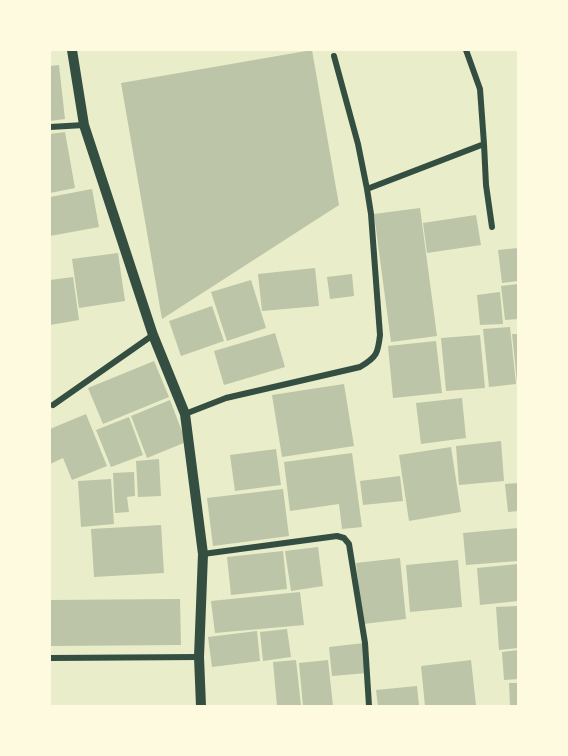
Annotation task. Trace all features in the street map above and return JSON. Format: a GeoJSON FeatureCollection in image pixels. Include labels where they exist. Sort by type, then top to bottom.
{"type":"FeatureCollection","features":[{"type":"Feature","properties":{"kind":"street"},"geometry":{"type":"LineString","coordinates":[[72,50],[84,125],[153,335],[185,414],[203,554],[199,657],[201,706]]}},
{"type":"Feature","properties":{"kind":"street"},"geometry":{"type":"LineString","coordinates":[[466,50],[480,89],[486,185],[492,227]]}},
{"type":"Feature","properties":{"kind":"street"},"geometry":{"type":"LineString","coordinates":[[185,414],[226,398],[360,367],[371,361],[378,351],[380,334],[371,214],[358,144],[334,56]]}},
{"type":"Feature","properties":{"kind":"street"},"geometry":{"type":"LineString","coordinates":[[50,127],[84,125]]}},
{"type":"Feature","properties":{"kind":"street"},"geometry":{"type":"LineString","coordinates":[[367,189],[484,144]]}},
{"type":"Feature","properties":{"kind":"street"},"geometry":{"type":"LineString","coordinates":[[53,405],[153,335]]}},
{"type":"Feature","properties":{"kind":"street"},"geometry":{"type":"LineString","coordinates":[[203,554],[337,536],[344,538],[349,544],[365,643],[369,706]]}},
{"type":"Feature","properties":{"kind":"street"},"geometry":{"type":"LineString","coordinates":[[50,658],[199,657]]}},
{"type":"Feature","properties":{"kind":"building"},"geometry":{"type":"Polygon","coordinates":[[[312,50],[339,205],[162,319],[121,83],[312,50]]]}},
{"type":"Feature","properties":{"kind":"building"},"geometry":{"type":"Polygon","coordinates":[[[59,65],[65,119],[50,121],[50,66],[59,65]]]}},
{"type":"Feature","properties":{"kind":"building"},"geometry":{"type":"Polygon","coordinates":[[[65,132],[75,188],[50,193],[50,134],[65,132]]]}},
{"type":"Feature","properties":{"kind":"building"},"geometry":{"type":"Polygon","coordinates":[[[92,189],[99,227],[50,236],[50,197],[92,189]]]}},
{"type":"Feature","properties":{"kind":"building"},"geometry":{"type":"Polygon","coordinates":[[[420,208],[437,336],[391,342],[374,214],[420,208]]]}},
{"type":"Feature","properties":{"kind":"building"},"geometry":{"type":"Polygon","coordinates":[[[476,215],[481,245],[427,253],[423,223],[476,215]]]}},
{"type":"Feature","properties":{"kind":"building"},"geometry":{"type":"Polygon","coordinates":[[[518,248],[518,281],[502,283],[498,250],[518,248]]]}},
{"type":"Feature","properties":{"kind":"building"},"geometry":{"type":"Polygon","coordinates":[[[118,253],[125,301],[79,308],[72,259],[118,253]]]}},
{"type":"Feature","properties":{"kind":"building"},"geometry":{"type":"Polygon","coordinates":[[[315,268],[319,306],[262,311],[258,274],[315,268]]]}},
{"type":"Feature","properties":{"kind":"building"},"geometry":{"type":"Polygon","coordinates":[[[352,274],[354,296],[330,299],[327,277],[352,274]]]}},
{"type":"Feature","properties":{"kind":"building"},"geometry":{"type":"Polygon","coordinates":[[[73,277],[79,320],[50,325],[50,280],[73,277]]]}},
{"type":"Feature","properties":{"kind":"building"},"geometry":{"type":"Polygon","coordinates":[[[251,280],[266,328],[227,341],[211,292],[251,280]]]}},
{"type":"Feature","properties":{"kind":"building"},"geometry":{"type":"Polygon","coordinates":[[[518,284],[518,319],[505,320],[501,286],[518,284]]]}},
{"type":"Feature","properties":{"kind":"building"},"geometry":{"type":"Polygon","coordinates":[[[500,292],[503,324],[480,325],[477,295],[500,292]]]}},
{"type":"Feature","properties":{"kind":"building"},"geometry":{"type":"Polygon","coordinates":[[[212,306],[224,341],[181,356],[169,321],[212,306]]]}},
{"type":"Feature","properties":{"kind":"building"},"geometry":{"type":"Polygon","coordinates":[[[510,327],[516,384],[489,387],[483,329],[510,327]]]}},
{"type":"Feature","properties":{"kind":"building"},"geometry":{"type":"Polygon","coordinates":[[[275,333],[285,367],[224,385],[214,351],[275,333]]]}},
{"type":"Feature","properties":{"kind":"building"},"geometry":{"type":"Polygon","coordinates":[[[512,334],[518,334],[518,382],[517,382],[512,334]]]}},
{"type":"Feature","properties":{"kind":"building"},"geometry":{"type":"Polygon","coordinates":[[[480,335],[485,388],[446,391],[441,338],[480,335]]]}},
{"type":"Feature","properties":{"kind":"building"},"geometry":{"type":"Polygon","coordinates":[[[436,341],[442,393],[393,398],[388,346],[436,341]]]}},
{"type":"Feature","properties":{"kind":"building"},"geometry":{"type":"Polygon","coordinates":[[[154,361],[169,397],[103,424],[88,388],[154,361]]]}},
{"type":"Feature","properties":{"kind":"building"},"geometry":{"type":"Polygon","coordinates":[[[344,384],[354,446],[282,457],[272,395],[344,384]]]}},
{"type":"Feature","properties":{"kind":"building"},"geometry":{"type":"Polygon","coordinates":[[[462,398],[466,438],[421,444],[416,403],[462,398]]]}},
{"type":"Feature","properties":{"kind":"building"},"geometry":{"type":"Polygon","coordinates":[[[170,400],[186,442],[147,458],[131,416],[170,400]]]}},
{"type":"Feature","properties":{"kind":"building"},"geometry":{"type":"Polygon","coordinates":[[[86,414],[107,466],[72,480],[63,458],[50,464],[50,429],[86,414]]]}},
{"type":"Feature","properties":{"kind":"building"},"geometry":{"type":"Polygon","coordinates":[[[129,417],[143,455],[111,467],[96,430],[129,417]]]}},
{"type":"Feature","properties":{"kind":"building"},"geometry":{"type":"Polygon","coordinates":[[[501,441],[504,481],[459,485],[456,446],[501,441]]]}},
{"type":"Feature","properties":{"kind":"building"},"geometry":{"type":"Polygon","coordinates":[[[451,447],[461,512],[409,521],[399,455],[451,447]]]}},
{"type":"Feature","properties":{"kind":"building"},"geometry":{"type":"Polygon","coordinates":[[[276,449],[281,485],[235,491],[230,455],[276,449]]]}},
{"type":"Feature","properties":{"kind":"building"},"geometry":{"type":"Polygon","coordinates":[[[352,453],[362,527],[342,529],[339,504],[290,511],[284,462],[352,453]]]}},
{"type":"Feature","properties":{"kind":"building"},"geometry":{"type":"Polygon","coordinates":[[[159,459],[161,496],[138,497],[136,461],[159,459]]]}},
{"type":"Feature","properties":{"kind":"building"},"geometry":{"type":"Polygon","coordinates":[[[134,472],[135,496],[127,497],[129,512],[115,513],[113,473],[134,472]]]}},
{"type":"Feature","properties":{"kind":"building"},"geometry":{"type":"Polygon","coordinates":[[[400,476],[403,501],[363,505],[360,481],[400,476]]]}},
{"type":"Feature","properties":{"kind":"building"},"geometry":{"type":"Polygon","coordinates":[[[111,479],[114,524],[81,527],[78,481],[111,479]]]}},
{"type":"Feature","properties":{"kind":"building"},"geometry":{"type":"Polygon","coordinates":[[[518,483],[518,511],[508,512],[505,484],[518,483]]]}},
{"type":"Feature","properties":{"kind":"building"},"geometry":{"type":"Polygon","coordinates":[[[283,489],[289,536],[213,546],[207,498],[283,489]]]}},
{"type":"Feature","properties":{"kind":"building"},"geometry":{"type":"Polygon","coordinates":[[[161,525],[164,573],[94,577],[91,529],[161,525]]]}},
{"type":"Feature","properties":{"kind":"building"},"geometry":{"type":"Polygon","coordinates":[[[518,528],[518,561],[466,565],[463,533],[518,528]]]}},
{"type":"Feature","properties":{"kind":"building"},"geometry":{"type":"Polygon","coordinates":[[[318,547],[323,586],[291,591],[285,551],[318,547]]]}},
{"type":"Feature","properties":{"kind":"building"},"geometry":{"type":"Polygon","coordinates":[[[283,551],[287,589],[231,595],[227,557],[283,551]]]}},
{"type":"Feature","properties":{"kind":"building"},"geometry":{"type":"Polygon","coordinates":[[[400,558],[406,619],[363,624],[356,563],[400,558]]]}},
{"type":"Feature","properties":{"kind":"building"},"geometry":{"type":"Polygon","coordinates":[[[458,560],[462,607],[410,612],[406,565],[458,560]]]}},
{"type":"Feature","properties":{"kind":"building"},"geometry":{"type":"Polygon","coordinates":[[[518,564],[518,601],[480,605],[477,568],[518,564]]]}},
{"type":"Feature","properties":{"kind":"building"},"geometry":{"type":"Polygon","coordinates":[[[300,592],[304,625],[215,633],[211,601],[300,592]]]}},
{"type":"Feature","properties":{"kind":"building"},"geometry":{"type":"Polygon","coordinates":[[[180,599],[181,645],[50,646],[50,600],[180,599]]]}},
{"type":"Feature","properties":{"kind":"building"},"geometry":{"type":"Polygon","coordinates":[[[518,606],[518,648],[499,650],[496,607],[518,606]]]}},
{"type":"Feature","properties":{"kind":"building"},"geometry":{"type":"Polygon","coordinates":[[[287,629],[291,657],[263,661],[260,632],[287,629]]]}},
{"type":"Feature","properties":{"kind":"building"},"geometry":{"type":"Polygon","coordinates":[[[257,631],[260,661],[212,667],[208,637],[257,631]]]}},
{"type":"Feature","properties":{"kind":"building"},"geometry":{"type":"Polygon","coordinates":[[[364,643],[367,673],[332,676],[329,647],[364,643]]]}},
{"type":"Feature","properties":{"kind":"building"},"geometry":{"type":"Polygon","coordinates":[[[518,650],[518,679],[504,680],[502,652],[518,650]]]}},
{"type":"Feature","properties":{"kind":"building"},"geometry":{"type":"Polygon","coordinates":[[[296,660],[301,706],[277,706],[273,662],[296,660]]]}},
{"type":"Feature","properties":{"kind":"building"},"geometry":{"type":"Polygon","coordinates":[[[328,660],[333,706],[303,706],[299,663],[328,660]]]}},
{"type":"Feature","properties":{"kind":"building"},"geometry":{"type":"Polygon","coordinates":[[[471,660],[476,706],[425,706],[421,666],[471,660]]]}},
{"type":"Feature","properties":{"kind":"building"},"geometry":{"type":"Polygon","coordinates":[[[509,683],[518,683],[518,706],[510,706],[509,683]]]}},
{"type":"Feature","properties":{"kind":"building"},"geometry":{"type":"Polygon","coordinates":[[[417,686],[419,706],[378,706],[376,690],[417,686]]]}}]}
